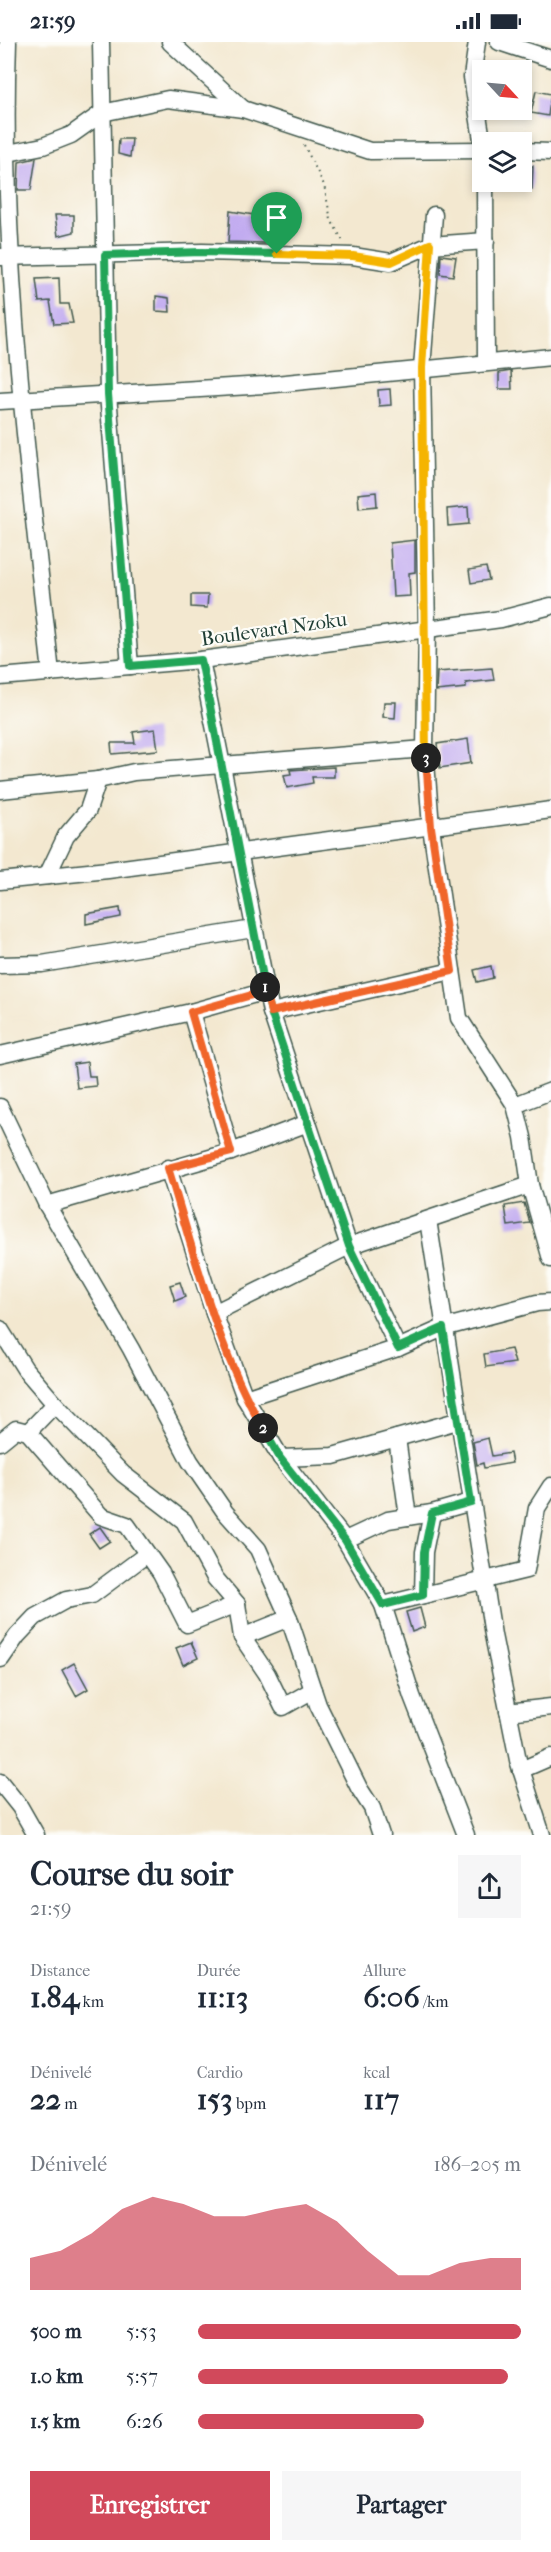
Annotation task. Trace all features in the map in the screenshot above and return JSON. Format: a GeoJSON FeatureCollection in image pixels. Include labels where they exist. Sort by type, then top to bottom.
{"type":"FeatureCollection","features":[{"type":"Feature","properties":{"kind":"street"},"geometry":{"type":"LineString","coordinates":[[8,42],[6,257],[51,673]]}},
{"type":"Feature","properties":{"kind":"street"},"geometry":{"type":"LineString","coordinates":[[101,42],[108,394],[130,666]]}},
{"type":"Feature","properties":{"kind":"street"},"geometry":{"type":"LineString","coordinates":[[170,42],[243,109]]}},
{"type":"Feature","properties":{"kind":"street"},"geometry":{"type":"LineString","coordinates":[[477,42],[471,77],[480,132]]}},
{"type":"Feature","properties":{"kind":"street"},"geometry":{"type":"LineString","coordinates":[[499,42],[551,58]]}},
{"type":"Feature","properties":{"kind":"street"},"geometry":{"type":"LineString","coordinates":[[8,153],[43,146],[71,135],[102,113],[168,99],[243,109],[370,151],[472,148]]}},
{"type":"Feature","properties":{"kind":"street"},"geometry":{"type":"LineString","coordinates":[[532,151],[551,152]]}},
{"type":"Feature","properties":{"kind":"street"},"geometry":{"type":"LineString","coordinates":[[484,192],[486,362]]}},
{"type":"Feature","properties":{"kind":"street"},"geometry":{"type":"LineString","coordinates":[[434,215],[422,368],[427,630],[425,749],[431,827],[459,1018],[515,1105],[523,1137],[530,1185],[551,1259]]}},
{"type":"Feature","properties":{"kind":"street"},"geometry":{"type":"LineString","coordinates":[[6,257],[202,252],[353,256],[391,262],[430,244],[486,241]]}},
{"type":"Feature","properties":{"kind":"street"},"geometry":{"type":"LineString","coordinates":[[0,401],[265,385],[551,357]]}},
{"type":"Feature","properties":{"kind":"street","name":"Boulevard Nzoku"},"geometry":{"type":"LineString","coordinates":[[0,677],[201,660],[501,619],[551,606]]}},
{"type":"Feature","properties":{"kind":"street"},"geometry":{"type":"LineString","coordinates":[[201,660],[240,852],[243,881],[271,1012],[349,1246],[398,1348]]}},
{"type":"Feature","properties":{"kind":"street"},"geometry":{"type":"LineString","coordinates":[[0,790],[98,780],[135,772],[425,749]]}},
{"type":"Feature","properties":{"kind":"street"},"geometry":{"type":"LineString","coordinates":[[46,876],[66,836],[88,810],[98,780]]}},
{"type":"Feature","properties":{"kind":"street"},"geometry":{"type":"LineString","coordinates":[[0,881],[240,852],[551,810]]}},
{"type":"Feature","properties":{"kind":"street"},"geometry":{"type":"LineString","coordinates":[[0,965],[42,964],[253,929]]}},
{"type":"Feature","properties":{"kind":"street"},"geometry":{"type":"LineString","coordinates":[[271,1012],[452,971]]}},
{"type":"Feature","properties":{"kind":"street"},"geometry":{"type":"LineString","coordinates":[[0,1055],[191,1012],[266,991]]}},
{"type":"Feature","properties":{"kind":"street"},"geometry":{"type":"LineString","coordinates":[[191,1012],[231,1152]]}},
{"type":"Feature","properties":{"kind":"street"},"geometry":{"type":"LineString","coordinates":[[515,1105],[551,1090]]}},
{"type":"Feature","properties":{"kind":"street"},"geometry":{"type":"LineString","coordinates":[[0,1107],[47,1204],[131,1349],[190,1461],[225,1512],[258,1549],[289,1618],[313,1690],[342,1756],[372,1808],[381,1835]]}},
{"type":"Feature","properties":{"kind":"street"},"geometry":{"type":"LineString","coordinates":[[47,1204],[231,1152],[308,1123]]}},
{"type":"Feature","properties":{"kind":"street"},"geometry":{"type":"LineString","coordinates":[[168,1168],[214,1312],[245,1398],[280,1458],[345,1540],[383,1605],[412,1696],[466,1835]]}},
{"type":"Feature","properties":{"kind":"street"},"geometry":{"type":"LineString","coordinates":[[214,1312],[349,1246],[530,1185]]}},
{"type":"Feature","properties":{"kind":"street"},"geometry":{"type":"LineString","coordinates":[[428,1220],[483,1579],[521,1770],[542,1835]]}},
{"type":"Feature","properties":{"kind":"street"},"geometry":{"type":"LineString","coordinates":[[245,1398],[398,1348],[443,1328],[537,1303],[551,1302]]}},
{"type":"Feature","properties":{"kind":"street"},"geometry":{"type":"LineString","coordinates":[[0,1329],[25,1369],[55,1404],[123,1474],[184,1521],[215,1578],[237,1604],[242,1637],[267,1674],[282,1707],[313,1690]]}},
{"type":"Feature","properties":{"kind":"street"},"geometry":{"type":"LineString","coordinates":[[28,1432],[55,1404]]}},
{"type":"Feature","properties":{"kind":"street"},"geometry":{"type":"LineString","coordinates":[[280,1458],[333,1456],[458,1420]]}},
{"type":"Feature","properties":{"kind":"street"},"geometry":{"type":"LineString","coordinates":[[0,1442],[16,1429],[28,1432],[101,1516],[127,1525],[160,1573],[187,1624],[237,1604]]}},
{"type":"Feature","properties":{"kind":"street"},"geometry":{"type":"LineString","coordinates":[[397,1438],[408,1517]]}},
{"type":"Feature","properties":{"kind":"street"},"geometry":{"type":"LineString","coordinates":[[383,1605],[526,1570],[537,1508],[551,1486]]}},
{"type":"Feature","properties":{"kind":"street"},"geometry":{"type":"LineString","coordinates":[[345,1540],[388,1520],[432,1513],[471,1502]]}},
{"type":"Feature","properties":{"kind":"street"},"geometry":{"type":"LineString","coordinates":[[423,1595],[424,1552],[432,1513]]}},
{"type":"Feature","properties":{"kind":"street"},"geometry":{"type":"LineString","coordinates":[[0,1663],[17,1636],[35,1617],[66,1600],[92,1595],[147,1554]]}},
{"type":"Feature","properties":{"kind":"street"},"geometry":{"type":"LineString","coordinates":[[242,1637],[289,1618]]}},
{"type":"Feature","properties":{"kind":"street"},"geometry":{"type":"LineString","coordinates":[[508,1712],[551,1707]]}},
{"type":"Feature","properties":{"kind":"street"},"geometry":{"type":"LineString","coordinates":[[521,1770],[551,1756]]}},
{"type":"Feature","properties":{"kind":"street"},"geometry":{"type":"LineString","coordinates":[[0,1782],[20,1807],[36,1835]]}},
{"type":"Feature","properties":{"kind":"path"},"geometry":{"type":"LineString","coordinates":[[302,128],[304,147],[324,185],[331,220],[353,256]]}},
{"type":"Feature","properties":{"kind":"building"},"geometry":{"type":"Polygon","coordinates":[[[536,91],[551,94],[548,116],[532,113],[536,91]]]}},
{"type":"Feature","properties":{"kind":"building"},"geometry":{"type":"Polygon","coordinates":[[[119,139],[132,139],[130,157],[118,154],[119,139]]]}},
{"type":"Feature","properties":{"kind":"building"},"geometry":{"type":"Polygon","coordinates":[[[36,158],[31,190],[18,190],[19,162],[36,158]]]}},
{"type":"Feature","properties":{"kind":"building"},"geometry":{"type":"Polygon","coordinates":[[[230,211],[266,217],[264,243],[228,242],[230,211]]]}},
{"type":"Feature","properties":{"kind":"building"},"geometry":{"type":"Polygon","coordinates":[[[55,215],[74,215],[74,232],[58,236],[55,215]]]}},
{"type":"Feature","properties":{"kind":"building"},"geometry":{"type":"Polygon","coordinates":[[[441,255],[456,257],[453,276],[440,274],[441,255]]]}},
{"type":"Feature","properties":{"kind":"building"},"geometry":{"type":"Polygon","coordinates":[[[59,278],[60,304],[69,304],[73,323],[54,324],[50,301],[39,302],[36,279],[59,278]]]}},
{"type":"Feature","properties":{"kind":"building"},"geometry":{"type":"Polygon","coordinates":[[[156,296],[169,298],[170,312],[156,311],[156,296]]]}},
{"type":"Feature","properties":{"kind":"building"},"geometry":{"type":"Polygon","coordinates":[[[511,371],[512,389],[499,389],[499,373],[511,371]]]}},
{"type":"Feature","properties":{"kind":"building"},"geometry":{"type":"Polygon","coordinates":[[[390,389],[391,405],[379,406],[378,390],[390,389]]]}},
{"type":"Feature","properties":{"kind":"building"},"geometry":{"type":"Polygon","coordinates":[[[376,492],[377,506],[359,508],[358,494],[376,492]]]}},
{"type":"Feature","properties":{"kind":"building"},"geometry":{"type":"Polygon","coordinates":[[[468,507],[469,524],[448,526],[447,509],[468,507]]]}},
{"type":"Feature","properties":{"kind":"building"},"geometry":{"type":"Polygon","coordinates":[[[415,540],[415,572],[409,573],[410,596],[393,597],[390,543],[415,540]]]}},
{"type":"Feature","properties":{"kind":"building"},"geometry":{"type":"Polygon","coordinates":[[[486,567],[489,580],[471,583],[469,570],[486,567]]]}},
{"type":"Feature","properties":{"kind":"building"},"geometry":{"type":"Polygon","coordinates":[[[191,595],[208,595],[207,608],[191,607],[191,595]]]}},
{"type":"Feature","properties":{"kind":"building"},"geometry":{"type":"Polygon","coordinates":[[[492,668],[494,680],[466,683],[466,688],[436,691],[437,672],[492,668]]]}},
{"type":"Feature","properties":{"kind":"building"},"geometry":{"type":"Polygon","coordinates":[[[384,702],[396,702],[395,718],[383,717],[384,702]]]}},
{"type":"Feature","properties":{"kind":"building"},"geometry":{"type":"Polygon","coordinates":[[[155,729],[158,750],[112,754],[111,743],[135,743],[133,732],[155,729]]]}},
{"type":"Feature","properties":{"kind":"building"},"geometry":{"type":"Polygon","coordinates":[[[468,739],[471,763],[440,768],[437,744],[468,739]]]}},
{"type":"Feature","properties":{"kind":"building"},"geometry":{"type":"Polygon","coordinates":[[[334,767],[334,777],[312,777],[313,783],[287,788],[284,775],[291,774],[290,770],[334,767]]]}},
{"type":"Feature","properties":{"kind":"building"},"geometry":{"type":"Polygon","coordinates":[[[120,908],[121,917],[86,924],[86,914],[120,908]]]}},
{"type":"Feature","properties":{"kind":"building"},"geometry":{"type":"Polygon","coordinates":[[[491,966],[493,978],[477,982],[474,970],[491,966]]]}},
{"type":"Feature","properties":{"kind":"building"},"geometry":{"type":"Polygon","coordinates":[[[87,1062],[89,1076],[95,1076],[96,1086],[77,1088],[74,1064],[87,1062]]]}},
{"type":"Feature","properties":{"kind":"building"},"geometry":{"type":"Polygon","coordinates":[[[524,1203],[530,1223],[508,1226],[505,1206],[524,1203]]]}},
{"type":"Feature","properties":{"kind":"building"},"geometry":{"type":"Polygon","coordinates":[[[180,1282],[185,1297],[175,1301],[170,1285],[180,1282]]]}},
{"type":"Feature","properties":{"kind":"building"},"geometry":{"type":"Polygon","coordinates":[[[511,1349],[515,1363],[486,1367],[484,1354],[511,1349]]]}},
{"type":"Feature","properties":{"kind":"building"},"geometry":{"type":"Polygon","coordinates":[[[488,1438],[492,1456],[510,1453],[512,1463],[484,1468],[483,1463],[477,1465],[473,1442],[488,1438]]]}},
{"type":"Feature","properties":{"kind":"building"},"geometry":{"type":"Polygon","coordinates":[[[100,1527],[110,1541],[99,1548],[89,1534],[100,1527]]]}},
{"type":"Feature","properties":{"kind":"building"},"geometry":{"type":"Polygon","coordinates":[[[420,1608],[425,1627],[412,1632],[406,1612],[420,1608]]]}},
{"type":"Feature","properties":{"kind":"building"},"geometry":{"type":"Polygon","coordinates":[[[191,1642],[198,1658],[183,1665],[176,1648],[191,1642]]]}},
{"type":"Feature","properties":{"kind":"building"},"geometry":{"type":"Polygon","coordinates":[[[74,1663],[88,1689],[76,1696],[62,1670],[74,1663]]]}},
{"type":"Feature","properties":{"kind":"route"},"geometry":{"type":"LineString","coordinates":[[277,254],[202,252],[105,255],[108,394],[130,666],[201,660],[240,852],[243,881],[271,1012],[349,1246],[398,1348],[443,1328],[471,1502],[432,1513],[424,1552],[423,1595],[383,1605],[345,1540],[314,1504],[280,1458],[245,1398],[214,1312],[168,1168],[231,1152],[191,1012],[266,991],[271,1012],[452,971],[431,827],[425,749],[427,630],[422,368],[430,244],[391,262],[353,256],[277,254]]}}]}
